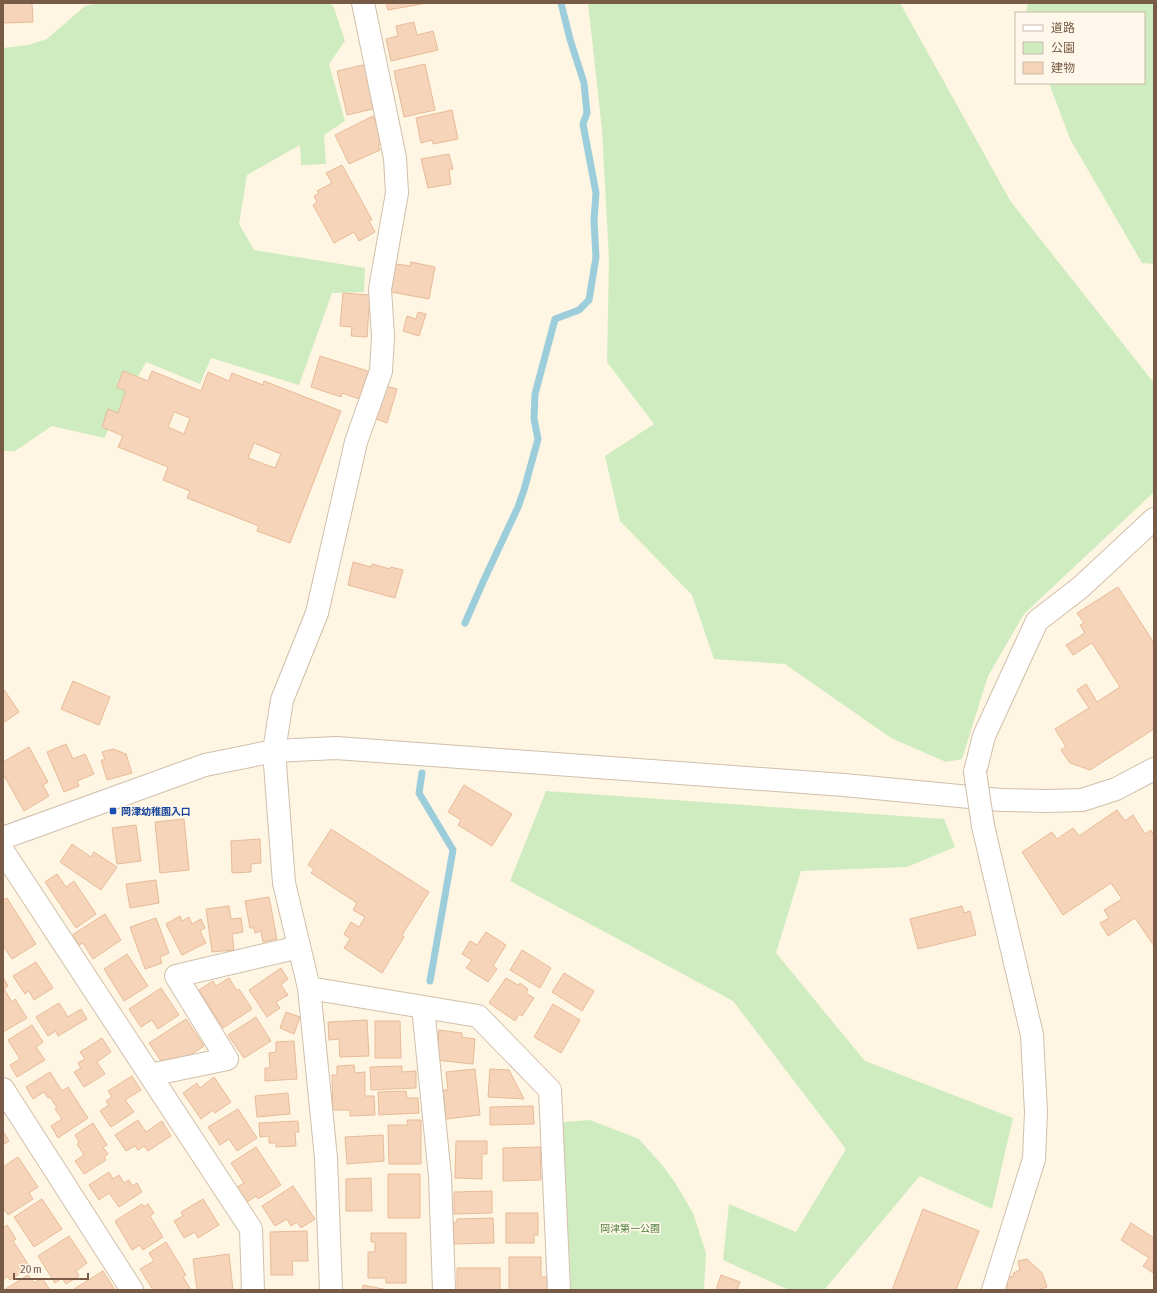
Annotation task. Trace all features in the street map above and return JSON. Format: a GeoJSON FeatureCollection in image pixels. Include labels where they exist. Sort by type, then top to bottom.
{"type":"FeatureCollection","features":[{"type":"Feature","properties":{"kind":"street"},"geometry":{"type":"LineString","coordinates":[[331,1290],[326,1158],[309,988],[284,883],[274,752],[282,700],[317,613],[356,442],[381,372],[382,336],[380,289],[397,193],[395,158],[364,3]]}},
{"type":"Feature","properties":{"kind":"street"},"geometry":{"type":"LineString","coordinates":[[993,1290],[1034,1159],[1036,1112],[1032,1034],[983,826],[975,772],[984,736],[1038,621],[1081,587],[1154,519]]}},
{"type":"Feature","properties":{"kind":"street"},"geometry":{"type":"LineString","coordinates":[[3,838],[206,765],[274,752],[336,748],[844,785],[1001,800],[1047,802],[1082,800],[1116,789],[1154,770]]}},
{"type":"Feature","properties":{"kind":"street"},"geometry":{"type":"LineString","coordinates":[[3,851],[251,1229],[253,1290]]}},
{"type":"Feature","properties":{"kind":"street"},"geometry":{"type":"LineString","coordinates":[[150,1075],[227,1059],[176,976],[300,947]]}},
{"type":"Feature","properties":{"kind":"street"},"geometry":{"type":"LineString","coordinates":[[309,988],[478,1016],[550,1090],[559,1290]]}},
{"type":"Feature","properties":{"kind":"street"},"geometry":{"type":"LineString","coordinates":[[423,1007],[440,1177],[444,1290]]}},
{"type":"Feature","properties":{"kind":"street"},"geometry":{"type":"LineString","coordinates":[[3,1089],[132,1290]]}},
{"type":"Feature","properties":{"kind":"green space"},"geometry":{"type":"Polygon","coordinates":[[[99,3],[331,3],[345,41],[329,64],[345,121],[324,135],[326,164],[301,165],[300,145],[247,175],[239,224],[254,250],[365,268],[364,292],[332,293],[299,385],[211,358],[200,384],[146,362],[104,438],[52,426],[15,451],[3,451],[3,48],[28,45],[47,39],[85,6],[99,3]]]}},
{"type":"Feature","properties":{"kind":"green space"},"geometry":{"type":"Polygon","coordinates":[[[588,3],[900,3],[1011,202],[1154,383],[1154,492],[1024,614],[988,676],[962,759],[946,762],[891,738],[785,664],[714,659],[692,595],[620,521],[605,456],[654,424],[607,362],[609,259],[602,130],[588,3]]]}},
{"type":"Feature","properties":{"kind":"green space"},"geometry":{"type":"Polygon","coordinates":[[[1028,3],[1154,3],[1154,264],[1142,263],[1070,139],[1049,84],[1145,84],[1145,12],[1026,12],[1028,3]]]}},
{"type":"Feature","properties":{"kind":"green space"},"geometry":{"type":"Polygon","coordinates":[[[546,791],[944,819],[955,847],[907,867],[801,871],[776,953],[865,1061],[1013,1118],[992,1209],[920,1176],[824,1290],[789,1290],[723,1260],[729,1204],[796,1232],[846,1149],[733,1001],[510,881],[546,791]]]}},
{"type":"Feature","properties":{"kind":"green space","name":"岡津第一公園"},"geometry":{"type":"Polygon","coordinates":[[[590,1120],[639,1139],[663,1166],[676,1184],[693,1213],[706,1253],[704,1290],[571,1290],[563,1122],[590,1120]]]}},
{"type":"Feature","properties":{"kind":"building"},"geometry":{"type":"Polygon","coordinates":[[[3,3],[32,3],[33,22],[3,23],[3,3]]]}},
{"type":"Feature","properties":{"kind":"building"},"geometry":{"type":"Polygon","coordinates":[[[386,3],[427,3],[388,10],[386,3]]]}},
{"type":"Feature","properties":{"kind":"building"},"geometry":{"type":"Polygon","coordinates":[[[414,22],[417,35],[433,31],[438,50],[391,61],[386,39],[398,36],[396,26],[414,22]]]}},
{"type":"Feature","properties":{"kind":"building"},"geometry":{"type":"Polygon","coordinates":[[[367,64],[377,108],[347,115],[337,71],[367,64]]]}},
{"type":"Feature","properties":{"kind":"building"},"geometry":{"type":"Polygon","coordinates":[[[425,64],[435,110],[404,117],[394,71],[425,64]]]}},
{"type":"Feature","properties":{"kind":"building"},"geometry":{"type":"Polygon","coordinates":[[[452,110],[458,139],[433,144],[432,140],[421,143],[416,118],[452,110]]]}},
{"type":"Feature","properties":{"kind":"building"},"geometry":{"type":"Polygon","coordinates":[[[373,116],[383,137],[379,139],[381,144],[378,145],[380,150],[349,164],[335,135],[373,116]]]}},
{"type":"Feature","properties":{"kind":"building"},"geometry":{"type":"Polygon","coordinates":[[[449,154],[453,169],[449,170],[451,184],[428,188],[421,159],[449,154]]]}},
{"type":"Feature","properties":{"kind":"building"},"geometry":{"type":"Polygon","coordinates":[[[342,165],[372,220],[369,221],[375,232],[359,241],[354,232],[334,243],[313,205],[317,202],[314,196],[319,193],[317,191],[332,183],[326,173],[342,165]]]}},
{"type":"Feature","properties":{"kind":"building"},"geometry":{"type":"Polygon","coordinates":[[[411,262],[435,267],[429,299],[391,292],[396,264],[410,266],[411,262]]]}},
{"type":"Feature","properties":{"kind":"building"},"geometry":{"type":"Polygon","coordinates":[[[343,293],[370,295],[367,337],[351,336],[352,327],[340,326],[343,293]]]}},
{"type":"Feature","properties":{"kind":"building"},"geometry":{"type":"Polygon","coordinates":[[[418,312],[426,314],[419,336],[403,331],[407,316],[416,319],[418,312]]]}},
{"type":"Feature","properties":{"kind":"building"},"geometry":{"type":"Polygon","coordinates":[[[320,356],[371,372],[362,400],[342,393],[341,397],[311,387],[320,356]]]}},
{"type":"Feature","properties":{"kind":"building"},"geometry":{"type":"Polygon","coordinates":[[[123,371],[148,381],[152,371],[201,391],[208,372],[229,381],[232,373],[263,385],[264,381],[341,411],[290,543],[257,531],[259,526],[187,498],[190,491],[163,480],[168,467],[118,447],[123,436],[102,427],[108,409],[118,413],[126,391],[117,387],[123,371]],[[174,412],[168,427],[184,434],[190,418],[174,412]],[[254,443],[248,458],[275,468],[281,454],[254,443]]]}},
{"type":"Feature","properties":{"kind":"building"},"geometry":{"type":"Polygon","coordinates":[[[386,386],[397,389],[387,423],[376,419],[386,386]]]}},
{"type":"Feature","properties":{"kind":"building"},"geometry":{"type":"Polygon","coordinates":[[[353,562],[371,567],[372,564],[390,569],[391,567],[403,570],[395,598],[348,585],[353,562]]]}},
{"type":"Feature","properties":{"kind":"building"},"geometry":{"type":"Polygon","coordinates":[[[1118,587],[1154,643],[1154,729],[1090,770],[1070,763],[1061,750],[1066,747],[1055,729],[1089,708],[1077,690],[1086,684],[1097,702],[1120,687],[1092,643],[1073,655],[1066,645],[1085,633],[1080,625],[1084,623],[1077,613],[1118,587]]]}},
{"type":"Feature","properties":{"kind":"building"},"geometry":{"type":"Polygon","coordinates":[[[73,681],[110,697],[99,725],[61,709],[73,681]]]}},
{"type":"Feature","properties":{"kind":"building"},"geometry":{"type":"Polygon","coordinates":[[[3,688],[19,712],[3,723],[3,688]]]}},
{"type":"Feature","properties":{"kind":"building"},"geometry":{"type":"Polygon","coordinates":[[[66,744],[73,759],[85,754],[94,774],[77,781],[79,786],[64,792],[47,752],[66,744]]]}},
{"type":"Feature","properties":{"kind":"building"},"geometry":{"type":"Polygon","coordinates":[[[29,747],[48,782],[43,785],[49,796],[24,811],[3,774],[3,762],[29,747]]]}},
{"type":"Feature","properties":{"kind":"building"},"geometry":{"type":"Polygon","coordinates":[[[113,749],[126,754],[132,773],[107,780],[101,760],[105,760],[102,752],[113,749]]]}},
{"type":"Feature","properties":{"kind":"building"},"geometry":{"type":"Polygon","coordinates":[[[464,785],[512,814],[492,846],[458,825],[461,820],[448,812],[464,785]]]}},
{"type":"Feature","properties":{"kind":"building"},"geometry":{"type":"Polygon","coordinates":[[[1117,810],[1125,821],[1133,815],[1145,834],[1151,830],[1154,835],[1154,946],[1135,918],[1108,936],[1100,923],[1109,918],[1104,910],[1122,899],[1111,883],[1063,915],[1022,852],[1052,832],[1057,839],[1073,828],[1079,836],[1117,810]]]}},
{"type":"Feature","properties":{"kind":"building"},"geometry":{"type":"Polygon","coordinates":[[[184,819],[189,870],[160,873],[155,822],[184,819]]]}},
{"type":"Feature","properties":{"kind":"building"},"geometry":{"type":"Polygon","coordinates":[[[136,825],[141,861],[117,864],[112,828],[136,825]]]}},
{"type":"Feature","properties":{"kind":"building"},"geometry":{"type":"Polygon","coordinates":[[[331,829],[429,892],[402,935],[404,937],[382,973],[344,948],[350,939],[344,934],[351,922],[359,927],[365,917],[353,910],[357,903],[311,873],[314,869],[308,865],[331,829]]]}},
{"type":"Feature","properties":{"kind":"building"},"geometry":{"type":"Polygon","coordinates":[[[260,839],[261,863],[251,864],[251,872],[232,873],[231,841],[260,839]]]}},
{"type":"Feature","properties":{"kind":"building"},"geometry":{"type":"Polygon","coordinates":[[[72,844],[91,857],[94,852],[117,867],[101,890],[60,862],[72,844]]]}},
{"type":"Feature","properties":{"kind":"building"},"geometry":{"type":"Polygon","coordinates":[[[57,874],[66,887],[74,881],[96,914],[76,928],[45,882],[57,874]]]}},
{"type":"Feature","properties":{"kind":"building"},"geometry":{"type":"Polygon","coordinates":[[[156,880],[159,903],[130,908],[126,884],[156,880]]]}},
{"type":"Feature","properties":{"kind":"building"},"geometry":{"type":"Polygon","coordinates":[[[269,897],[277,939],[263,942],[261,931],[255,933],[254,928],[250,928],[245,901],[269,897]]]}},
{"type":"Feature","properties":{"kind":"building"},"geometry":{"type":"Polygon","coordinates":[[[7,898],[36,944],[12,959],[3,946],[3,900],[7,898]]]}},
{"type":"Feature","properties":{"kind":"building"},"geometry":{"type":"Polygon","coordinates":[[[229,906],[231,919],[241,918],[243,932],[232,934],[234,950],[212,952],[206,909],[229,906]]]}},
{"type":"Feature","properties":{"kind":"building"},"geometry":{"type":"Polygon","coordinates":[[[962,906],[964,913],[970,911],[976,935],[918,949],[910,919],[962,906]]]}},
{"type":"Feature","properties":{"kind":"building"},"geometry":{"type":"Polygon","coordinates":[[[105,914],[121,940],[93,959],[83,943],[79,945],[72,935],[105,914]]]}},
{"type":"Feature","properties":{"kind":"building"},"geometry":{"type":"Polygon","coordinates":[[[180,916],[182,921],[189,917],[192,924],[201,919],[205,928],[200,931],[206,943],[182,955],[166,924],[180,916]]]}},
{"type":"Feature","properties":{"kind":"building"},"geometry":{"type":"Polygon","coordinates":[[[156,918],[169,953],[160,957],[162,963],[145,969],[130,927],[156,918]]]}},
{"type":"Feature","properties":{"kind":"building"},"geometry":{"type":"Polygon","coordinates":[[[486,932],[506,945],[493,966],[497,969],[488,982],[466,968],[472,960],[462,954],[470,941],[477,945],[486,932]]]}},
{"type":"Feature","properties":{"kind":"building"},"geometry":{"type":"Polygon","coordinates":[[[522,950],[551,968],[540,988],[510,970],[522,950]]]}},
{"type":"Feature","properties":{"kind":"building"},"geometry":{"type":"Polygon","coordinates":[[[127,954],[148,986],[124,1001],[104,969],[127,954]]]}},
{"type":"Feature","properties":{"kind":"building"},"geometry":{"type":"Polygon","coordinates":[[[36,962],[53,988],[34,1000],[29,991],[25,994],[13,976],[36,962]]]}},
{"type":"Feature","properties":{"kind":"building"},"geometry":{"type":"Polygon","coordinates":[[[281,968],[288,979],[281,985],[288,995],[276,1002],[280,1008],[267,1017],[249,990],[281,968]]]}},
{"type":"Feature","properties":{"kind":"building"},"geometry":{"type":"Polygon","coordinates":[[[564,973],[594,991],[582,1011],[552,992],[564,973]]]}},
{"type":"Feature","properties":{"kind":"building"},"geometry":{"type":"Polygon","coordinates":[[[3,977],[8,986],[4,989],[12,1002],[15,999],[27,1018],[3,1032],[3,977]]]}},
{"type":"Feature","properties":{"kind":"building"},"geometry":{"type":"Polygon","coordinates":[[[229,978],[237,991],[239,989],[252,1009],[223,1028],[199,990],[213,981],[216,986],[229,978]]]}},
{"type":"Feature","properties":{"kind":"building"},"geometry":{"type":"Polygon","coordinates":[[[506,978],[518,985],[520,983],[528,989],[526,993],[534,998],[522,1016],[519,1014],[515,1021],[489,1003],[506,978]]]}},
{"type":"Feature","properties":{"kind":"building"},"geometry":{"type":"Polygon","coordinates":[[[161,988],[179,1015],[158,1029],[152,1020],[141,1027],[129,1009],[161,988]]]}},
{"type":"Feature","properties":{"kind":"building"},"geometry":{"type":"Polygon","coordinates":[[[59,1003],[68,1017],[81,1009],[87,1019],[58,1036],[56,1031],[48,1036],[36,1017],[59,1003]]]}},
{"type":"Feature","properties":{"kind":"building"},"geometry":{"type":"Polygon","coordinates":[[[553,1004],[580,1020],[561,1053],[534,1037],[553,1004]]]}},
{"type":"Feature","properties":{"kind":"building"},"geometry":{"type":"Polygon","coordinates":[[[286,1012],[300,1017],[294,1034],[280,1028],[286,1012]]]}},
{"type":"Feature","properties":{"kind":"building"},"geometry":{"type":"Polygon","coordinates":[[[256,1017],[271,1041],[244,1058],[228,1035],[256,1017]]]}},
{"type":"Feature","properties":{"kind":"building"},"geometry":{"type":"Polygon","coordinates":[[[186,1019],[204,1046],[175,1065],[170,1059],[163,1064],[149,1043],[186,1019]]]}},
{"type":"Feature","properties":{"kind":"building"},"geometry":{"type":"Polygon","coordinates":[[[367,1020],[369,1056],[340,1057],[339,1039],[329,1040],[328,1022],[367,1020]]]}},
{"type":"Feature","properties":{"kind":"building"},"geometry":{"type":"Polygon","coordinates":[[[375,1021],[400,1021],[401,1058],[375,1058],[375,1021]]]}},
{"type":"Feature","properties":{"kind":"building"},"geometry":{"type":"Polygon","coordinates":[[[32,1025],[43,1042],[36,1047],[45,1060],[17,1077],[10,1065],[20,1059],[8,1040],[32,1025]]]}},
{"type":"Feature","properties":{"kind":"building"},"geometry":{"type":"Polygon","coordinates":[[[439,1030],[462,1033],[462,1037],[475,1039],[473,1064],[436,1060],[439,1030]]]}},
{"type":"Feature","properties":{"kind":"building"},"geometry":{"type":"Polygon","coordinates":[[[102,1038],[111,1052],[97,1062],[105,1074],[84,1087],[74,1072],[81,1068],[78,1063],[85,1059],[80,1052],[102,1038]]]}},
{"type":"Feature","properties":{"kind":"building"},"geometry":{"type":"Polygon","coordinates":[[[294,1041],[297,1079],[265,1081],[265,1068],[270,1068],[269,1053],[276,1052],[276,1042],[294,1041]]]}},
{"type":"Feature","properties":{"kind":"building"},"geometry":{"type":"Polygon","coordinates":[[[354,1065],[355,1073],[365,1072],[365,1096],[374,1096],[375,1115],[350,1116],[350,1110],[333,1110],[332,1075],[337,1075],[337,1066],[354,1065]]]}},
{"type":"Feature","properties":{"kind":"building"},"geometry":{"type":"Polygon","coordinates":[[[402,1066],[402,1072],[416,1071],[416,1088],[371,1090],[370,1067],[402,1066]]]}},
{"type":"Feature","properties":{"kind":"building"},"geometry":{"type":"Polygon","coordinates":[[[475,1069],[480,1115],[446,1119],[443,1090],[448,1090],[446,1072],[475,1069]]]}},
{"type":"Feature","properties":{"kind":"building"},"geometry":{"type":"Polygon","coordinates":[[[490,1069],[509,1070],[524,1099],[488,1097],[490,1069]]]}},
{"type":"Feature","properties":{"kind":"building"},"geometry":{"type":"Polygon","coordinates":[[[50,1072],[62,1091],[68,1087],[88,1118],[58,1138],[51,1126],[62,1119],[55,1109],[57,1108],[50,1097],[48,1098],[44,1092],[33,1099],[26,1087],[50,1072]]]}},
{"type":"Feature","properties":{"kind":"building"},"geometry":{"type":"Polygon","coordinates":[[[132,1076],[141,1090],[125,1100],[134,1112],[111,1127],[100,1111],[109,1105],[106,1101],[112,1097],[108,1091],[132,1076]]]}},
{"type":"Feature","properties":{"kind":"building"},"geometry":{"type":"Polygon","coordinates":[[[214,1077],[231,1102],[215,1113],[213,1110],[201,1119],[183,1093],[197,1083],[200,1088],[214,1077]]]}},
{"type":"Feature","properties":{"kind":"building"},"geometry":{"type":"Polygon","coordinates":[[[406,1091],[407,1098],[418,1098],[419,1113],[379,1115],[378,1092],[406,1091]]]}},
{"type":"Feature","properties":{"kind":"building"},"geometry":{"type":"Polygon","coordinates":[[[288,1093],[290,1114],[257,1117],[255,1096],[288,1093]]]}},
{"type":"Feature","properties":{"kind":"building"},"geometry":{"type":"Polygon","coordinates":[[[533,1106],[534,1124],[490,1125],[490,1107],[533,1106]]]}},
{"type":"Feature","properties":{"kind":"building"},"geometry":{"type":"Polygon","coordinates":[[[238,1109],[257,1138],[237,1151],[229,1139],[220,1145],[208,1127],[238,1109]]]}},
{"type":"Feature","properties":{"kind":"building"},"geometry":{"type":"Polygon","coordinates":[[[138,1120],[146,1132],[162,1121],[171,1136],[148,1151],[144,1146],[138,1150],[135,1146],[126,1151],[115,1135],[138,1120]]]}},
{"type":"Feature","properties":{"kind":"building"},"geometry":{"type":"Polygon","coordinates":[[[407,1120],[421,1120],[421,1164],[389,1164],[388,1125],[408,1125],[407,1120]]]}},
{"type":"Feature","properties":{"kind":"building"},"geometry":{"type":"Polygon","coordinates":[[[298,1121],[299,1132],[295,1132],[296,1146],[276,1147],[276,1143],[269,1143],[269,1136],[260,1137],[259,1123],[298,1121]]]}},
{"type":"Feature","properties":{"kind":"building"},"geometry":{"type":"Polygon","coordinates":[[[93,1123],[107,1145],[103,1147],[108,1154],[104,1157],[106,1160],[84,1174],[75,1161],[84,1155],[77,1144],[79,1142],[75,1135],[93,1123]]]}},
{"type":"Feature","properties":{"kind":"building"},"geometry":{"type":"Polygon","coordinates":[[[3,1131],[9,1141],[3,1145],[3,1131]]]}},
{"type":"Feature","properties":{"kind":"building"},"geometry":{"type":"Polygon","coordinates":[[[383,1135],[384,1161],[347,1164],[345,1137],[383,1135]]]}},
{"type":"Feature","properties":{"kind":"building"},"geometry":{"type":"Polygon","coordinates":[[[456,1141],[487,1141],[487,1154],[482,1154],[482,1179],[455,1178],[456,1141]]]}},
{"type":"Feature","properties":{"kind":"building"},"geometry":{"type":"Polygon","coordinates":[[[256,1147],[281,1185],[258,1199],[256,1196],[247,1202],[237,1187],[244,1183],[231,1163],[256,1147]]]}},
{"type":"Feature","properties":{"kind":"building"},"geometry":{"type":"Polygon","coordinates":[[[540,1147],[541,1180],[503,1181],[503,1148],[540,1147]]]}},
{"type":"Feature","properties":{"kind":"building"},"geometry":{"type":"Polygon","coordinates":[[[18,1157],[38,1187],[29,1193],[33,1199],[8,1215],[3,1207],[3,1167],[18,1157]]]}},
{"type":"Feature","properties":{"kind":"building"},"geometry":{"type":"Polygon","coordinates":[[[109,1172],[113,1179],[119,1175],[124,1183],[129,1180],[132,1186],[137,1183],[142,1192],[119,1207],[109,1193],[99,1200],[89,1185],[109,1172]]]}},
{"type":"Feature","properties":{"kind":"building"},"geometry":{"type":"Polygon","coordinates":[[[388,1174],[420,1174],[420,1218],[388,1218],[388,1174]]]}},
{"type":"Feature","properties":{"kind":"building"},"geometry":{"type":"Polygon","coordinates":[[[371,1178],[372,1211],[346,1211],[346,1179],[371,1178]]]}},
{"type":"Feature","properties":{"kind":"building"},"geometry":{"type":"Polygon","coordinates":[[[293,1186],[315,1219],[301,1228],[297,1222],[291,1226],[287,1219],[275,1226],[262,1206],[293,1186]]]}},
{"type":"Feature","properties":{"kind":"building"},"geometry":{"type":"Polygon","coordinates":[[[492,1191],[492,1213],[454,1214],[454,1192],[492,1191]]]}},
{"type":"Feature","properties":{"kind":"building"},"geometry":{"type":"Polygon","coordinates":[[[42,1199],[62,1229],[34,1247],[14,1217],[42,1199]]]}},
{"type":"Feature","properties":{"kind":"building"},"geometry":{"type":"Polygon","coordinates":[[[203,1199],[219,1225],[198,1238],[195,1232],[184,1238],[174,1221],[183,1216],[181,1212],[203,1199]]]}},
{"type":"Feature","properties":{"kind":"building"},"geometry":{"type":"Polygon","coordinates":[[[142,1204],[144,1207],[148,1204],[154,1213],[150,1216],[163,1237],[143,1250],[140,1245],[132,1250],[115,1221],[142,1204]]]}},
{"type":"Feature","properties":{"kind":"building"},"geometry":{"type":"Polygon","coordinates":[[[923,1209],[979,1231],[956,1290],[892,1290],[923,1209]]]}},
{"type":"Feature","properties":{"kind":"building"},"geometry":{"type":"Polygon","coordinates":[[[506,1213],[538,1213],[538,1235],[534,1235],[534,1243],[506,1243],[506,1213]]]}},
{"type":"Feature","properties":{"kind":"building"},"geometry":{"type":"Polygon","coordinates":[[[493,1218],[494,1243],[454,1244],[453,1223],[457,1222],[457,1219],[493,1218]]]}},
{"type":"Feature","properties":{"kind":"building"},"geometry":{"type":"Polygon","coordinates":[[[1131,1223],[1154,1238],[1153,1273],[1143,1266],[1149,1258],[1121,1240],[1131,1223]]]}},
{"type":"Feature","properties":{"kind":"building"},"geometry":{"type":"Polygon","coordinates":[[[7,1225],[16,1239],[13,1241],[30,1267],[10,1280],[8,1276],[3,1280],[3,1228],[7,1225]]]}},
{"type":"Feature","properties":{"kind":"building"},"geometry":{"type":"Polygon","coordinates":[[[307,1231],[308,1261],[292,1261],[293,1275],[271,1275],[270,1232],[307,1231]]]}},
{"type":"Feature","properties":{"kind":"building"},"geometry":{"type":"Polygon","coordinates":[[[371,1233],[406,1233],[406,1283],[386,1283],[386,1278],[368,1278],[368,1252],[375,1252],[375,1242],[371,1242],[371,1233]]]}},
{"type":"Feature","properties":{"kind":"building"},"geometry":{"type":"Polygon","coordinates":[[[69,1236],[87,1263],[76,1271],[79,1276],[66,1284],[62,1278],[55,1283],[38,1256],[69,1236]]]}},
{"type":"Feature","properties":{"kind":"building"},"geometry":{"type":"Polygon","coordinates":[[[166,1242],[186,1275],[183,1277],[191,1290],[153,1290],[140,1269],[154,1261],[149,1253],[166,1242]]]}},
{"type":"Feature","properties":{"kind":"building"},"geometry":{"type":"Polygon","coordinates":[[[229,1254],[233,1290],[197,1290],[193,1259],[229,1254]]]}},
{"type":"Feature","properties":{"kind":"building"},"geometry":{"type":"Polygon","coordinates":[[[509,1257],[541,1257],[541,1277],[547,1277],[548,1290],[509,1290],[509,1257]]]}},
{"type":"Feature","properties":{"kind":"building"},"geometry":{"type":"Polygon","coordinates":[[[1027,1259],[1042,1273],[1047,1287],[1037,1290],[1008,1290],[1005,1278],[1014,1276],[1013,1273],[1020,1270],[1018,1261],[1027,1259]]]}},
{"type":"Feature","properties":{"kind":"building"},"geometry":{"type":"Polygon","coordinates":[[[457,1268],[500,1268],[500,1290],[457,1290],[457,1268]]]}},
{"type":"Feature","properties":{"kind":"building"},"geometry":{"type":"Polygon","coordinates":[[[103,1271],[115,1290],[74,1290],[74,1289],[103,1271]]]}},
{"type":"Feature","properties":{"kind":"building"},"geometry":{"type":"Polygon","coordinates":[[[28,1275],[34,1283],[42,1278],[50,1290],[4,1290],[28,1275]]]}},
{"type":"Feature","properties":{"kind":"building"},"geometry":{"type":"Polygon","coordinates":[[[721,1275],[740,1282],[737,1290],[716,1290],[721,1275]]]}},
{"type":"Feature","properties":{"kind":"building"},"geometry":{"type":"Polygon","coordinates":[[[363,1285],[388,1290],[362,1290],[363,1285]]]}},
{"type":"Feature","properties":{"kind":"waterway"},"geometry":{"type":"LineString","coordinates":[[465,623],[518,507],[524,490],[538,439],[534,419],[535,394],[555,319],[579,310],[589,300],[596,257],[594,221],[596,193],[583,124],[587,113],[584,83],[570,39],[561,3]]}},
{"type":"Feature","properties":{"kind":"waterway"},"geometry":{"type":"LineString","coordinates":[[422,773],[419,793],[453,850],[430,981]]}},
{"type":"Feature","properties":{"kind":"place","name":"岡津幼稚園入口"},"geometry":{"type":"Point","coordinates":[113,811]}}]}
